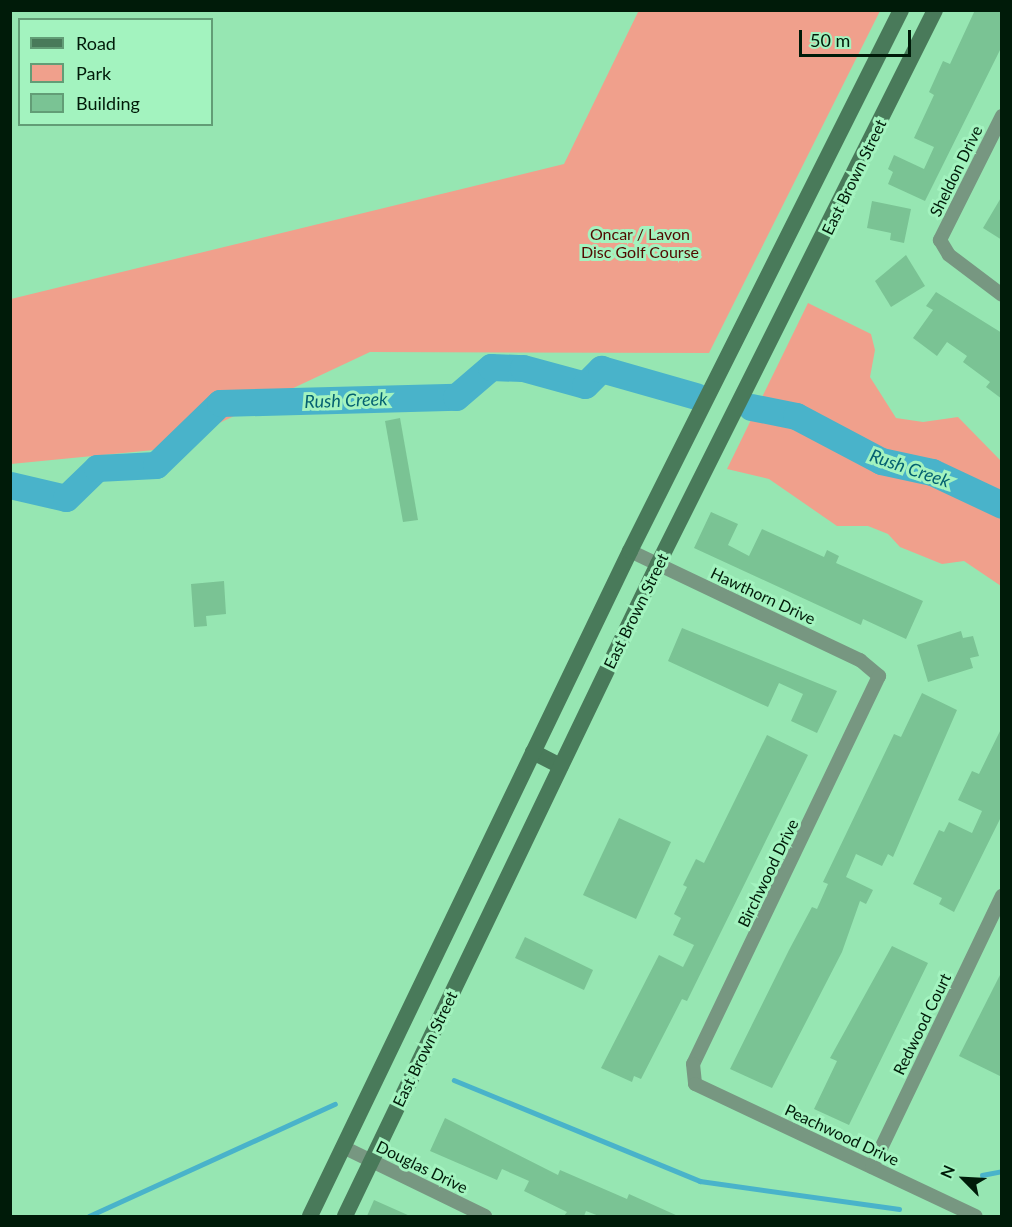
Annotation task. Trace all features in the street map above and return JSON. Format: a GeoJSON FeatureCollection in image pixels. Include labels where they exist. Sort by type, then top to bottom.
{"type":"FeatureCollection","features":[{"type":"Feature","properties":{"kind":"main road","name":"East Brown Street"},"geometry":{"type":"LineString","coordinates":[[310,1216],[630,551],[901,10]]}},
{"type":"Feature","properties":{"kind":"main road","name":"East Brown Street"},"geometry":{"type":"LineString","coordinates":[[345,1216],[658,564],[935,10]]}},
{"type":"Feature","properties":{"kind":"main road"},"geometry":{"type":"LineString","coordinates":[[533,752],[561,766]]}},
{"type":"Feature","properties":{"kind":"street","name":"Sheldon Drive"},"geometry":{"type":"LineString","coordinates":[[1002,116],[940,240],[949,255],[1002,295]]}},
{"type":"Feature","properties":{"kind":"street","name":"Hawthorn Drive"},"geometry":{"type":"LineString","coordinates":[[630,551],[860,660],[879,676]]}},
{"type":"Feature","properties":{"kind":"street","name":"Birchwood Drive"},"geometry":{"type":"LineString","coordinates":[[695,1084],[693,1064],[879,676]]}},
{"type":"Feature","properties":{"kind":"street","name":"Redwood Court"},"geometry":{"type":"LineString","coordinates":[[872,1167],[1002,896]]}},
{"type":"Feature","properties":{"kind":"street","name":"Peachwood Drive"},"geometry":{"type":"LineString","coordinates":[[695,1084],[975,1216]]}},
{"type":"Feature","properties":{"kind":"street","name":"Douglas Drive"},"geometry":{"type":"LineString","coordinates":[[343,1147],[485,1216]]}},
{"type":"Feature","properties":{"kind":"green space","name":"Oncar / Lavon Disc Golf Course"},"geometry":{"type":"Polygon","coordinates":[[[639,10],[880,11],[709,353],[370,352],[164,449],[11,464],[11,299],[564,164],[639,10]]]}},
{"type":"Feature","properties":{"kind":"green space"},"geometry":{"type":"Polygon","coordinates":[[[808,303],[871,334],[875,350],[870,377],[896,418],[923,422],[958,417],[1001,461],[1001,586],[964,561],[942,564],[900,547],[888,534],[868,526],[837,526],[769,479],[727,469],[808,303]]]}},
{"type":"Feature","properties":{"kind":"building"},"geometry":{"type":"Polygon","coordinates":[[[975,10],[1002,10],[1002,46],[925,201],[888,184],[893,172],[888,169],[894,155],[924,169],[934,147],[914,138],[934,95],[929,92],[943,61],[950,64],[975,10]]]}},
{"type":"Feature","properties":{"kind":"building"},"geometry":{"type":"Polygon","coordinates":[[[1002,196],[1002,240],[983,228],[1002,196]]]}},
{"type":"Feature","properties":{"kind":"building"},"geometry":{"type":"Polygon","coordinates":[[[872,201],[911,209],[904,243],[890,240],[891,233],[867,228],[872,201]]]}},
{"type":"Feature","properties":{"kind":"building"},"geometry":{"type":"Polygon","coordinates":[[[906,255],[925,286],[891,307],[875,281],[906,255]]]}},
{"type":"Feature","properties":{"kind":"building"},"geometry":{"type":"Polygon","coordinates":[[[936,292],[1002,333],[1002,399],[986,387],[990,382],[963,362],[967,356],[947,342],[937,356],[913,338],[933,310],[926,306],[936,292]]]}},
{"type":"Feature","properties":{"kind":"building"},"geometry":{"type":"Polygon","coordinates":[[[400,418],[418,520],[403,522],[385,421],[400,418]]]}},
{"type":"Feature","properties":{"kind":"building"},"geometry":{"type":"Polygon","coordinates":[[[711,512],[738,524],[728,545],[749,556],[762,529],[824,557],[827,550],[839,556],[836,563],[923,601],[906,639],[863,619],[861,625],[694,548],[711,512]]]}},
{"type":"Feature","properties":{"kind":"building"},"geometry":{"type":"Polygon","coordinates":[[[224,581],[226,614],[206,616],[207,626],[194,627],[191,584],[224,581]]]}},
{"type":"Feature","properties":{"kind":"building"},"geometry":{"type":"Polygon","coordinates":[[[682,628],[837,691],[817,733],[791,721],[803,694],[779,683],[768,707],[668,661],[682,628]]]}},
{"type":"Feature","properties":{"kind":"building"},"geometry":{"type":"Polygon","coordinates":[[[961,631],[963,638],[973,636],[979,656],[970,658],[973,668],[928,682],[917,645],[961,631]]]}},
{"type":"Feature","properties":{"kind":"building"},"geometry":{"type":"Polygon","coordinates":[[[922,693],[957,710],[893,857],[888,854],[882,866],[856,854],[846,877],[873,890],[866,904],[860,901],[842,952],[772,1088],[730,1069],[812,907],[817,909],[828,884],[823,882],[894,734],[901,737],[922,693]]]}},
{"type":"Feature","properties":{"kind":"building"},"geometry":{"type":"Polygon","coordinates":[[[1002,727],[1002,815],[954,912],[939,904],[942,898],[913,884],[939,830],[944,832],[949,822],[972,833],[982,811],[958,800],[972,771],[979,774],[1002,727]]]}},
{"type":"Feature","properties":{"kind":"building"},"geometry":{"type":"Polygon","coordinates":[[[767,735],[808,755],[687,1001],[682,999],[641,1079],[634,1076],[632,1082],[601,1068],[659,955],[683,967],[694,945],[673,935],[681,918],[674,914],[687,887],[683,885],[696,859],[704,863],[767,735]]]}},
{"type":"Feature","properties":{"kind":"building"},"geometry":{"type":"Polygon","coordinates":[[[619,818],[671,842],[636,919],[583,895],[619,818]]]}},
{"type":"Feature","properties":{"kind":"building"},"geometry":{"type":"Polygon","coordinates":[[[525,937],[593,970],[584,990],[515,958],[525,937]]]}},
{"type":"Feature","properties":{"kind":"building"},"geometry":{"type":"Polygon","coordinates":[[[892,946],[928,963],[849,1125],[814,1109],[837,1061],[830,1058],[892,946]]]}},
{"type":"Feature","properties":{"kind":"building"},"geometry":{"type":"Polygon","coordinates":[[[1002,971],[1002,1077],[959,1056],[1002,971]]]}},
{"type":"Feature","properties":{"kind":"building"},"geometry":{"type":"Polygon","coordinates":[[[445,1118],[558,1175],[560,1170],[627,1199],[629,1194],[678,1216],[599,1216],[586,1211],[584,1216],[564,1216],[567,1212],[524,1191],[529,1181],[502,1169],[497,1180],[430,1151],[445,1118]]]}},
{"type":"Feature","properties":{"kind":"building"},"geometry":{"type":"Polygon","coordinates":[[[374,1200],[410,1216],[367,1216],[374,1200]]]}},
{"type":"Feature","properties":{"kind":"waterway","name":"Rush Creek"},"geometry":{"type":"LineString","coordinates":[[10,485],[66,498],[97,468],[156,465],[220,403],[456,397],[491,367],[523,368],[585,385],[601,369],[696,396]]}},
{"type":"Feature","properties":{"kind":"waterway","name":"Rush Creek"},"geometry":{"type":"LineString","coordinates":[[751,407],[796,416],[881,461],[932,472],[1002,505]]}},
{"type":"Feature","properties":{"kind":"waterway"},"geometry":{"type":"LineString","coordinates":[[454,1080],[700,1181],[899,1209]]}},
{"type":"Feature","properties":{"kind":"waterway"},"geometry":{"type":"LineString","coordinates":[[89,1216],[335,1104]]}},
{"type":"Feature","properties":{"kind":"waterway"},"geometry":{"type":"LineString","coordinates":[[982,1175],[1002,1171]]}}]}
